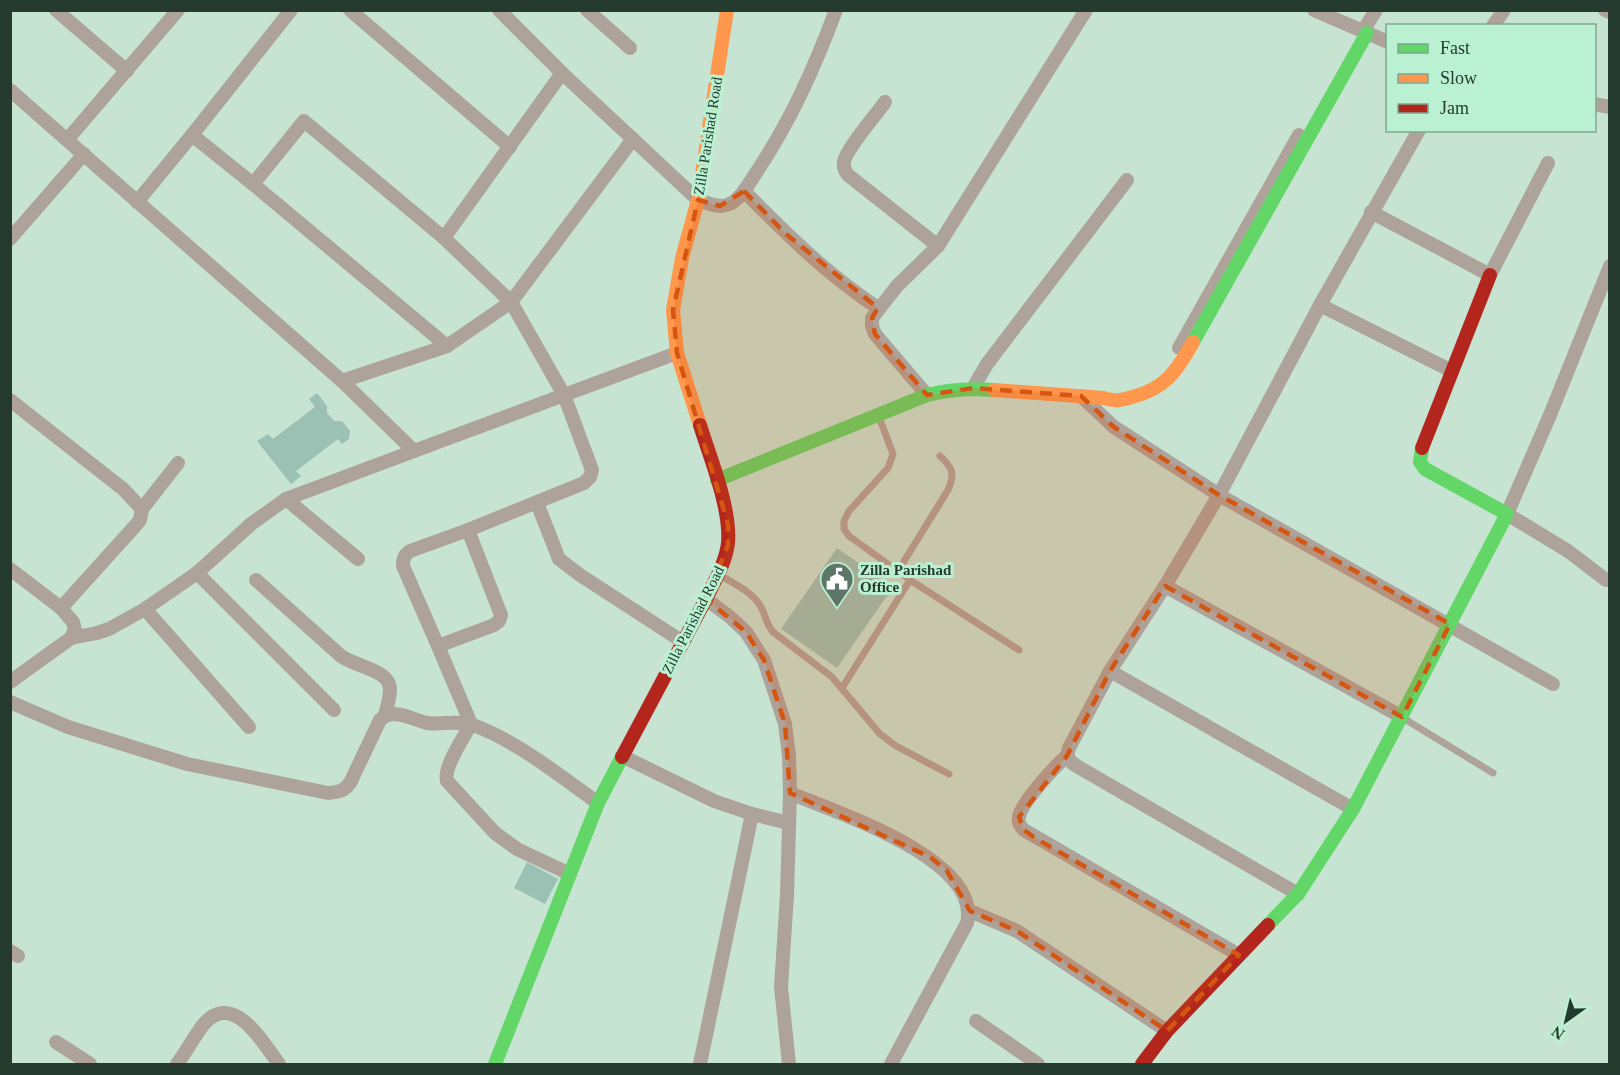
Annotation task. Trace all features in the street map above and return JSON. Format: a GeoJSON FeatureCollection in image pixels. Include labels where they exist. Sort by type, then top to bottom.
{"type":"FeatureCollection","features":[{"type":"Feature","properties":{"kind":"street"},"geometry":{"type":"LineString","coordinates":[[56,10],[127,71]]}},
{"type":"Feature","properties":{"kind":"street"},"geometry":{"type":"LineString","coordinates":[[137,202],[291,10]]}},
{"type":"Feature","properties":{"kind":"street"},"geometry":{"type":"LineString","coordinates":[[350,10],[510,147]]}},
{"type":"Feature","properties":{"kind":"street"},"geometry":{"type":"LineString","coordinates":[[499,10],[562,74],[698,200],[720,206],[730,204],[744,191],[776,142],[816,66],[836,10]]}},
{"type":"Feature","properties":{"kind":"street"},"geometry":{"type":"LineString","coordinates":[[587,10],[630,48]]}},
{"type":"Feature","properties":{"kind":"street","name":"Zilla Parishad Road"},"geometry":{"type":"LineString","coordinates":[[495,1065],[597,803],[706,599],[728,545],[728,524],[717,480],[677,353],[673,310],[682,258],[698,200],[727,10]]}},
{"type":"Feature","properties":{"kind":"street"},"geometry":{"type":"LineString","coordinates":[[927,395],[875,334],[872,318],[897,286],[938,246],[1086,10]]}},
{"type":"Feature","properties":{"kind":"street"},"geometry":{"type":"LineString","coordinates":[[1314,10],[1386,41]]}},
{"type":"Feature","properties":{"kind":"street"},"geometry":{"type":"LineString","coordinates":[[717,480],[927,395],[943,391],[973,388],[1104,398],[1114,402],[1149,393],[1166,382],[1188,351],[1376,10]]}},
{"type":"Feature","properties":{"kind":"street"},"geometry":{"type":"LineString","coordinates":[[1494,24],[1504,10]]}},
{"type":"Feature","properties":{"kind":"street"},"geometry":{"type":"LineString","coordinates":[[1605,10],[1610,12]]}},
{"type":"Feature","properties":{"kind":"street"},"geometry":{"type":"LineString","coordinates":[[67,140],[175,12]]}},
{"type":"Feature","properties":{"kind":"street"},"geometry":{"type":"LineString","coordinates":[[444,238],[562,74]]}},
{"type":"Feature","properties":{"kind":"street"},"geometry":{"type":"LineString","coordinates":[[10,90],[342,381],[414,451]]}},
{"type":"Feature","properties":{"kind":"street"},"geometry":{"type":"LineString","coordinates":[[885,102],[850,149],[844,160],[844,169],[848,175],[938,246]]}},
{"type":"Feature","properties":{"kind":"street"},"geometry":{"type":"LineString","coordinates":[[253,184],[304,121],[444,238],[511,302],[564,395],[592,470],[590,477],[584,483],[537,503],[410,551],[405,554],[403,566],[471,724],[445,775],[447,781],[495,832],[517,849],[570,874]]}},
{"type":"Feature","properties":{"kind":"street"},"geometry":{"type":"LineString","coordinates":[[1239,956],[1023,831],[1019,824],[1019,817],[1023,807],[1052,770],[1067,756],[1069,748],[1110,671],[1165,586],[1219,495],[1320,305],[1418,132]]}},
{"type":"Feature","properties":{"kind":"street"},"geometry":{"type":"LineString","coordinates":[[192,135],[447,346]]}},
{"type":"Feature","properties":{"kind":"street"},"geometry":{"type":"LineString","coordinates":[[342,381],[447,346],[511,302],[633,139]]}},
{"type":"Feature","properties":{"kind":"street"},"geometry":{"type":"LineString","coordinates":[[10,239],[84,154]]}},
{"type":"Feature","properties":{"kind":"street"},"geometry":{"type":"LineString","coordinates":[[1548,163],[1490,275],[1420,453],[1419,462],[1425,469],[1568,551],[1605,580]]}},
{"type":"Feature","properties":{"kind":"street"},"geometry":{"type":"LineString","coordinates":[[973,388],[987,364],[1128,180]]}},
{"type":"Feature","properties":{"kind":"street"},"geometry":{"type":"LineString","coordinates":[[744,191],[786,234],[828,271],[878,309]]}},
{"type":"Feature","properties":{"kind":"street"},"geometry":{"type":"LineString","coordinates":[[1371,212],[1490,275]]}},
{"type":"Feature","properties":{"kind":"street"},"geometry":{"type":"LineString","coordinates":[[1142,1065],[1167,1031],[1298,894],[1353,809],[1507,514],[1610,266]]}},
{"type":"Feature","properties":{"kind":"street"},"geometry":{"type":"LineString","coordinates":[[1320,305],[1452,371]]}},
{"type":"Feature","properties":{"kind":"street"},"geometry":{"type":"LineString","coordinates":[[10,682],[71,638],[110,629],[146,609],[197,573],[251,524],[286,500],[677,353]]}},
{"type":"Feature","properties":{"kind":"street"},"geometry":{"type":"LineString","coordinates":[[1081,396],[1114,427],[1219,495],[1553,684]]}},
{"type":"Feature","properties":{"kind":"street"},"geometry":{"type":"LineString","coordinates":[[10,400],[123,489],[142,509]]}},
{"type":"Feature","properties":{"kind":"street"},"geometry":{"type":"LineString","coordinates":[[61,608],[140,520],[142,509],[178,463]]}},
{"type":"Feature","properties":{"kind":"street"},"geometry":{"type":"LineString","coordinates":[[286,500],[358,559]]}},
{"type":"Feature","properties":{"kind":"street"},"geometry":{"type":"LineString","coordinates":[[537,503],[559,559],[683,642]]}},
{"type":"Feature","properties":{"kind":"street"},"geometry":{"type":"LineString","coordinates":[[438,646],[499,621],[501,615],[468,530]]}},
{"type":"Feature","properties":{"kind":"street"},"geometry":{"type":"LineString","coordinates":[[10,569],[61,608],[73,622],[75,630],[71,638]]}},
{"type":"Feature","properties":{"kind":"street"},"geometry":{"type":"LineString","coordinates":[[197,573],[334,710]]}},
{"type":"Feature","properties":{"kind":"street"},"geometry":{"type":"LineString","coordinates":[[256,580],[350,662],[379,672],[386,677],[391,688],[385,715]]}},
{"type":"Feature","properties":{"kind":"street"},"geometry":{"type":"LineString","coordinates":[[1165,586],[1402,717]]}},
{"type":"Feature","properties":{"kind":"street"},"geometry":{"type":"LineString","coordinates":[[706,599],[746,632],[764,660],[785,724],[789,756],[789,823],[781,987],[789,1065]]}},
{"type":"Feature","properties":{"kind":"street"},"geometry":{"type":"LineString","coordinates":[[146,609],[249,727]]}},
{"type":"Feature","properties":{"kind":"street"},"geometry":{"type":"LineString","coordinates":[[1110,671],[1353,809]]}},
{"type":"Feature","properties":{"kind":"street"},"geometry":{"type":"LineString","coordinates":[[10,702],[68,727],[187,764],[328,793],[345,789],[350,783],[380,720],[385,715],[392,713],[428,723],[471,724],[507,741],[597,803]]}},
{"type":"Feature","properties":{"kind":"street"},"geometry":{"type":"LineString","coordinates":[[622,756],[714,801],[789,823]]}},
{"type":"Feature","properties":{"kind":"street"},"geometry":{"type":"LineString","coordinates":[[1067,756],[1080,768],[1298,894]]}},
{"type":"Feature","properties":{"kind":"street"},"geometry":{"type":"LineString","coordinates":[[789,793],[880,831],[930,857],[947,871],[963,895],[970,911],[967,923],[891,1065]]}},
{"type":"Feature","properties":{"kind":"street"},"geometry":{"type":"LineString","coordinates":[[700,1065],[752,814]]}},
{"type":"Feature","properties":{"kind":"street"},"geometry":{"type":"LineString","coordinates":[[970,911],[1017,931],[1167,1031]]}},
{"type":"Feature","properties":{"kind":"street"},"geometry":{"type":"LineString","coordinates":[[177,1065],[204,1024],[224,1012],[235,1015],[246,1023],[279,1065]]}},
{"type":"Feature","properties":{"kind":"street"},"geometry":{"type":"LineString","coordinates":[[976,1021],[1038,1065]]}},
{"type":"Feature","properties":{"kind":"street"},"geometry":{"type":"LineString","coordinates":[[56,1042],[90,1065]]}},
{"type":"Feature","properties":{"kind":"lane"},"geometry":{"type":"LineString","coordinates":[[878,415],[893,454],[888,468],[849,511],[844,521],[844,529],[849,536],[910,580],[1019,650]]}},
{"type":"Feature","properties":{"kind":"lane"},"geometry":{"type":"LineString","coordinates":[[898,571],[948,490],[953,477],[951,466],[940,456]]}},
{"type":"Feature","properties":{"kind":"lane"},"geometry":{"type":"LineString","coordinates":[[718,574],[754,597],[761,607],[767,625],[773,632],[832,677],[880,734],[896,746],[949,774]]}},
{"type":"Feature","properties":{"kind":"lane"},"geometry":{"type":"LineString","coordinates":[[842,688],[910,580]]}},
{"type":"Feature","properties":{"kind":"lane"},"geometry":{"type":"LineString","coordinates":[[1402,717],[1493,773]]}},
{"type":"Feature","properties":{"kind":"highlighted area"},"geometry":{"type":"Polygon","coordinates":[[[744,191],[786,234],[878,308],[872,318],[875,334],[927,395],[973,388],[1081,396],[1114,427],[1219,495],[1450,624],[1402,717],[1165,586],[1110,671],[1067,756],[1019,817],[1024,830],[1035,838],[1239,955],[1167,1031],[1017,931],[970,911],[947,871],[930,857],[790,793],[785,724],[764,660],[746,632],[706,599],[728,545],[728,524],[677,353],[673,310],[698,200],[720,206],[744,191]]]}},
{"type":"Feature","properties":{"kind":"building"},"geometry":{"type":"Polygon","coordinates":[[[317,393],[327,406],[327,413],[334,421],[342,421],[350,431],[349,439],[342,444],[338,439],[296,471],[301,476],[291,484],[257,441],[268,434],[273,439],[315,407],[309,399],[317,393]]]}},
{"type":"Feature","properties":{"kind":"building","name":"Zilla Parishad Office"},"geometry":{"type":"Polygon","coordinates":[[[837,548],[893,587],[837,668],[781,629],[837,548]]]}},
{"type":"Feature","properties":{"kind":"building"},"geometry":{"type":"Polygon","coordinates":[[[527,862],[558,879],[545,904],[514,888],[527,862]]]}},
{"type":"Feature","properties":{"kind":"traffic: fast"},"geometry":{"type":"LineString","coordinates":[[1193,342],[1367,33]]}},
{"type":"Feature","properties":{"kind":"traffic: fast"},"geometry":{"type":"LineString","coordinates":[[717,480],[927,395],[960,389],[994,390]]}},
{"type":"Feature","properties":{"kind":"traffic: fast"},"geometry":{"type":"LineString","coordinates":[[1268,925],[1298,894],[1353,809],[1507,514],[1425,469],[1420,462],[1422,448]]}},
{"type":"Feature","properties":{"kind":"traffic: fast"},"geometry":{"type":"LineString","coordinates":[[495,1064],[598,803],[622,757]]}},
{"type":"Feature","properties":{"kind":"traffic: slow"},"geometry":{"type":"LineString","coordinates":[[700,425],[677,353],[673,310],[682,258],[698,200],[727,10]]}},
{"type":"Feature","properties":{"kind":"traffic: slow"},"geometry":{"type":"LineString","coordinates":[[994,390],[1125,399],[1143,394],[1162,384],[1181,362],[1193,342]]}},
{"type":"Feature","properties":{"kind":"traffic: jam"},"geometry":{"type":"LineString","coordinates":[[1422,448],[1490,275]]}},
{"type":"Feature","properties":{"kind":"traffic: jam"},"geometry":{"type":"LineString","coordinates":[[622,757],[706,599],[727,550],[728,529],[723,499],[700,425]]}},
{"type":"Feature","properties":{"kind":"traffic: jam"},"geometry":{"type":"LineString","coordinates":[[1142,1064],[1167,1031],[1268,925]]}},
{"type":"Feature","properties":{"kind":"place","name":"Zilla Parishad Office"},"geometry":{"type":"Point","coordinates":[837,608]}}]}
